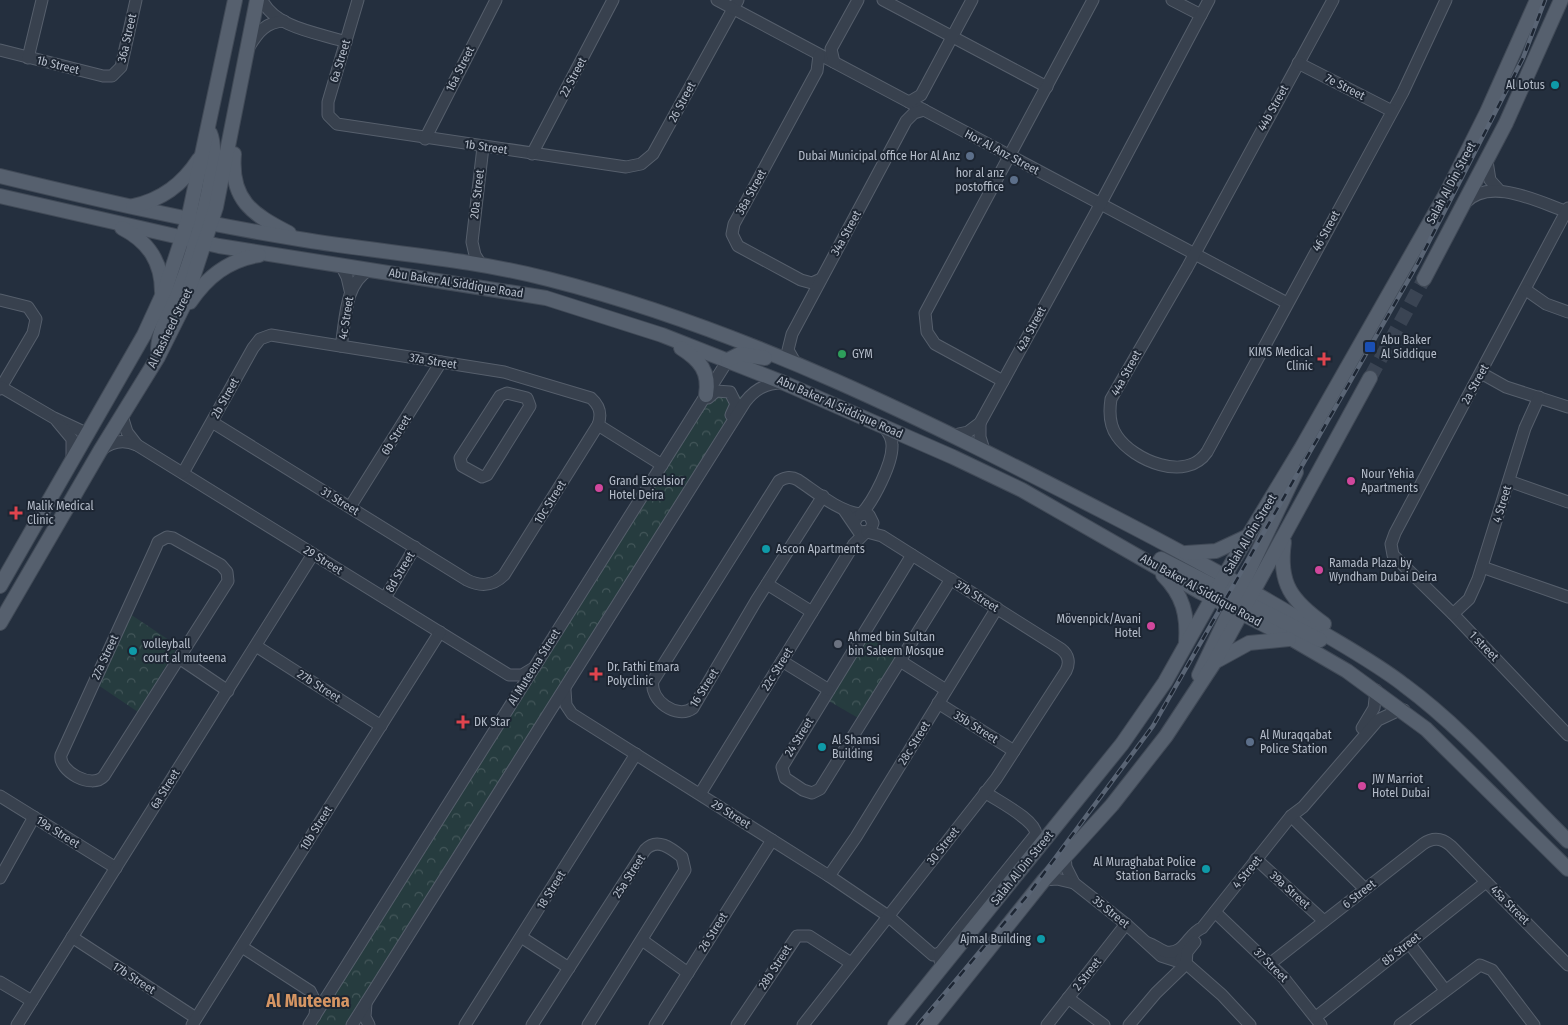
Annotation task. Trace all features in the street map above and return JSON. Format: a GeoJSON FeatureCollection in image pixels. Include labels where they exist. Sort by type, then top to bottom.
{"type":"FeatureCollection","features":[{"type":"Feature","properties":{"kind":"main road","name":"Al Rasheed Street"},"geometry":{"type":"LineString","coordinates":[[0,586],[144,335],[159,303],[194,241],[200,222],[205,148],[235,0]]}},
{"type":"Feature","properties":{"kind":"main road","name":"Al Rasheed Street"},"geometry":{"type":"LineString","coordinates":[[0,623],[100,451],[158,357],[174,326],[194,241],[240,87],[257,0]]}},
{"type":"Feature","properties":{"kind":"main road","name":"Salah Al Din Street"},"geometry":{"type":"LineString","coordinates":[[895,1025],[942,959],[1023,858],[1122,744],[1156,696],[1225,575],[1302,447],[1447,192],[1495,96],[1537,0]]}},
{"type":"Feature","properties":{"kind":"main road","name":"Salah Al Din Street"},"geometry":{"type":"LineString","coordinates":[[1424,279],[1487,161],[1523,88],[1561,0]]}},
{"type":"Feature","properties":{"kind":"main road"},"geometry":{"type":"LineString","coordinates":[[240,87],[233,169],[236,189],[255,214],[300,240]]}},
{"type":"Feature","properties":{"kind":"main road"},"geometry":{"type":"LineString","coordinates":[[200,222],[214,156],[213,139],[209,130]]}},
{"type":"Feature","properties":{"kind":"main road"},"geometry":{"type":"LineString","coordinates":[[130,207],[151,201],[170,192],[190,172],[205,148]]}},
{"type":"Feature","properties":{"kind":"main road","name":"Abu Baker Al Siddique Road"},"geometry":{"type":"LineString","coordinates":[[0,176],[200,222],[300,240],[531,274],[634,303],[715,330],[796,364],[984,450],[1225,575],[1242,599],[1292,639],[1376,690],[1404,710],[1448,749],[1568,868]]}},
{"type":"Feature","properties":{"kind":"main road","name":"Abu Baker Al Siddique Road"},"geometry":{"type":"LineString","coordinates":[[0,196],[194,241],[264,254],[525,294],[566,304],[662,335],[784,383],[989,474],[1147,561],[1215,593]]}},
{"type":"Feature","properties":{"kind":"main road"},"geometry":{"type":"LineString","coordinates":[[103,219],[140,239],[156,258],[162,280],[159,303]]}},
{"type":"Feature","properties":{"kind":"main road"},"geometry":{"type":"LineString","coordinates":[[158,357],[163,325],[180,287],[194,241]]}},
{"type":"Feature","properties":{"kind":"main road"},"geometry":{"type":"LineString","coordinates":[[174,326],[197,292],[210,277],[235,262],[264,254]]}},
{"type":"Feature","properties":{"kind":"main road"},"geometry":{"type":"LineString","coordinates":[[662,335],[700,362],[707,378],[706,395]]}},
{"type":"Feature","properties":{"kind":"main road"},"geometry":{"type":"LineString","coordinates":[[728,360],[740,354],[766,359],[780,357]]}},
{"type":"Feature","properties":{"kind":"main road","name":"Salah Al Din Street"},"geometry":{"type":"LineString","coordinates":[[928,1025],[1044,880],[1133,780],[1196,692],[1214,664],[1242,599],[1287,532],[1370,378]]}},
{"type":"Feature","properties":{"kind":"main road"},"geometry":{"type":"LineString","coordinates":[[45,544],[91,454],[92,447],[88,434]]}},
{"type":"Feature","properties":{"kind":"main road"},"geometry":{"type":"LineString","coordinates":[[1196,692],[1202,667],[1242,599],[1294,478],[1302,447]]}},
{"type":"Feature","properties":{"kind":"main road"},"geometry":{"type":"LineString","coordinates":[[989,474],[1010,476],[1041,491],[1049,490],[1052,486]]}},
{"type":"Feature","properties":{"kind":"main road"},"geometry":{"type":"LineString","coordinates":[[1287,532],[1283,556],[1289,590],[1302,608],[1332,630],[1351,649],[1391,675],[1462,734],[1568,841]]}},
{"type":"Feature","properties":{"kind":"main road"},"geometry":{"type":"LineString","coordinates":[[1182,552],[1216,551],[1249,535]]}},
{"type":"Feature","properties":{"kind":"main road"},"geometry":{"type":"LineString","coordinates":[[1116,543],[1158,558],[1215,593],[1242,599],[1302,632],[1351,649]]}},
{"type":"Feature","properties":{"kind":"main road"},"geometry":{"type":"LineString","coordinates":[[1147,561],[1170,582],[1182,601],[1186,616],[1186,646]]}},
{"type":"Feature","properties":{"kind":"main road"},"geometry":{"type":"LineString","coordinates":[[1214,664],[1224,655],[1249,643],[1292,639]]}},
{"type":"Feature","properties":{"kind":"street"},"geometry":{"type":"LineString","coordinates":[[28,58],[42,0]]}},
{"type":"Feature","properties":{"kind":"street","name":"36a Street"},"geometry":{"type":"LineString","coordinates":[[116,74],[121,67],[136,0]]}},
{"type":"Feature","properties":{"kind":"street"},"geometry":{"type":"LineString","coordinates":[[262,0],[271,14],[284,22],[346,42]]}},
{"type":"Feature","properties":{"kind":"street","name":"6a Street"},"geometry":{"type":"LineString","coordinates":[[332,121],[328,115],[328,102],[358,0]]}},
{"type":"Feature","properties":{"kind":"street","name":"16a Street"},"geometry":{"type":"LineString","coordinates":[[425,139],[496,0]]}},
{"type":"Feature","properties":{"kind":"street","name":"22 Street"},"geometry":{"type":"LineString","coordinates":[[532,154],[613,0]]}},
{"type":"Feature","properties":{"kind":"street","name":"Hor Al Anz Street"},"geometry":{"type":"LineString","coordinates":[[717,0],[733,4],[819,55],[1287,303]]}},
{"type":"Feature","properties":{"kind":"street"},"geometry":{"type":"LineString","coordinates":[[834,62],[832,49],[858,0]]}},
{"type":"Feature","properties":{"kind":"street"},"geometry":{"type":"LineString","coordinates":[[884,0],[1047,87]]}},
{"type":"Feature","properties":{"kind":"street"},"geometry":{"type":"LineString","coordinates":[[909,102],[921,95],[972,0]]}},
{"type":"Feature","properties":{"kind":"street"},"geometry":{"type":"LineString","coordinates":[[1003,381],[935,344],[926,332],[924,320],[928,307],[1093,0]]}},
{"type":"Feature","properties":{"kind":"street"},"geometry":{"type":"LineString","coordinates":[[1172,0],[1201,15]]}},
{"type":"Feature","properties":{"kind":"street","name":"42a Street"},"geometry":{"type":"LineString","coordinates":[[980,423],[1209,0]]}},
{"type":"Feature","properties":{"kind":"street","name":"44b Street"},"geometry":{"type":"LineString","coordinates":[[1193,253],[1333,0]]}},
{"type":"Feature","properties":{"kind":"street","name":"46 Street"},"geometry":{"type":"LineString","coordinates":[[1200,460],[1207,452],[1413,73],[1446,0]]}},
{"type":"Feature","properties":{"kind":"street","name":"26 Street"},"geometry":{"type":"LineString","coordinates":[[641,164],[648,160],[658,147],[733,4]]}},
{"type":"Feature","properties":{"kind":"street"},"geometry":{"type":"LineString","coordinates":[[247,50],[266,25],[274,22],[284,22]]}},
{"type":"Feature","properties":{"kind":"street","name":"1b Street"},"geometry":{"type":"LineString","coordinates":[[0,50],[103,76],[116,74]]}},
{"type":"Feature","properties":{"kind":"street","name":"38a Street"},"geometry":{"type":"LineString","coordinates":[[819,55],[817,71],[734,224],[732,234],[735,243],[742,249],[801,280],[812,283],[822,279]]}},
{"type":"Feature","properties":{"kind":"street","name":"7e Street"},"geometry":{"type":"LineString","coordinates":[[1298,63],[1392,111]]}},
{"type":"Feature","properties":{"kind":"street","name":"34a Street"},"geometry":{"type":"LineString","coordinates":[[796,364],[788,350],[788,342],[906,121],[914,113],[924,110]]}},
{"type":"Feature","properties":{"kind":"street","name":"1b Street"},"geometry":{"type":"LineString","coordinates":[[332,121],[342,127],[618,166],[641,164]]}},
{"type":"Feature","properties":{"kind":"street","name":"20a Street"},"geometry":{"type":"LineString","coordinates":[[482,266],[475,255],[472,242],[483,147]]}},
{"type":"Feature","properties":{"kind":"street"},"geometry":{"type":"LineString","coordinates":[[1487,161],[1490,180],[1499,190]]}},
{"type":"Feature","properties":{"kind":"street"},"geometry":{"type":"LineString","coordinates":[[1464,204],[1476,194],[1492,189],[1568,211]]}},
{"type":"Feature","properties":{"kind":"street","name":"2a Street"},"geometry":{"type":"LineString","coordinates":[[1398,560],[1391,550],[1392,538],[1568,211]]}},
{"type":"Feature","properties":{"kind":"street"},"geometry":{"type":"LineString","coordinates":[[456,262],[472,242]]}},
{"type":"Feature","properties":{"kind":"street","name":"44a Street"},"geometry":{"type":"LineString","coordinates":[[1193,253],[1116,390],[1112,399],[1110,418],[1116,436],[1122,443],[1162,467],[1179,468],[1200,460]]}},
{"type":"Feature","properties":{"kind":"street","name":"4c Street"},"geometry":{"type":"LineString","coordinates":[[340,265],[347,277],[350,290],[341,346]]}},
{"type":"Feature","properties":{"kind":"street","name":"4c Street"},"geometry":{"type":"LineString","coordinates":[[350,290],[358,278],[369,270]]}},
{"type":"Feature","properties":{"kind":"street"},"geometry":{"type":"LineString","coordinates":[[1524,294],[1537,304],[1568,312]]}},
{"type":"Feature","properties":{"kind":"street"},"geometry":{"type":"LineString","coordinates":[[0,300],[28,307],[36,319],[33,333],[1,388],[54,418],[88,434]]}},
{"type":"Feature","properties":{"kind":"street","name":"2b Street"},"geometry":{"type":"LineString","coordinates":[[183,473],[256,343],[266,336],[277,336]]}},
{"type":"Feature","properties":{"kind":"street","name":"37a Street"},"geometry":{"type":"LineString","coordinates":[[277,336],[441,362],[530,379],[592,398],[599,407],[600,419],[598,425]]}},
{"type":"Feature","properties":{"kind":"street","name":"Al Muteena Street"},"geometry":{"type":"LineString","coordinates":[[312,1020],[728,360]]}},
{"type":"Feature","properties":{"kind":"street","name":"6b Street"},"geometry":{"type":"LineString","coordinates":[[350,507],[441,362]]}},
{"type":"Feature","properties":{"kind":"street"},"geometry":{"type":"LineString","coordinates":[[1479,377],[1568,407]]}},
{"type":"Feature","properties":{"kind":"street"},"geometry":{"type":"LineString","coordinates":[[522,396],[530,379]]}},
{"type":"Feature","properties":{"kind":"street"},"geometry":{"type":"LineString","coordinates":[[352,1025],[545,721],[694,481],[751,394],[766,385],[784,383]]}},
{"type":"Feature","properties":{"kind":"street"},"geometry":{"type":"LineString","coordinates":[[688,424],[716,391],[725,390],[733,395],[735,408],[707,450],[694,481]]}},
{"type":"Feature","properties":{"kind":"street"},"geometry":{"type":"LineString","coordinates":[[508,393],[522,396],[529,400],[530,406],[487,475],[482,477],[465,468],[461,464],[460,458],[500,396],[508,393]]}},
{"type":"Feature","properties":{"kind":"street","name":"4 Street"},"geometry":{"type":"LineString","coordinates":[[1456,618],[1469,599],[1480,573],[1535,396]]}},
{"type":"Feature","properties":{"kind":"street","name":"29 Street"},"geometry":{"type":"LineString","coordinates":[[122,416],[127,432],[137,445]]}},
{"type":"Feature","properties":{"kind":"street"},"geometry":{"type":"LineString","coordinates":[[54,418],[72,439],[72,462]]}},
{"type":"Feature","properties":{"kind":"street","name":"31 Street"},"geometry":{"type":"LineString","coordinates":[[212,422],[467,580]]}},
{"type":"Feature","properties":{"kind":"street"},"geometry":{"type":"LineString","coordinates":[[954,436],[968,432],[980,423],[984,450]]}},
{"type":"Feature","properties":{"kind":"street"},"geometry":{"type":"LineString","coordinates":[[598,425],[662,465]]}},
{"type":"Feature","properties":{"kind":"street","name":"10c Street"},"geometry":{"type":"LineString","coordinates":[[467,580],[486,585],[499,580],[504,575],[598,425]]}},
{"type":"Feature","properties":{"kind":"street"},"geometry":{"type":"LineString","coordinates":[[884,427],[892,440],[891,455]]}},
{"type":"Feature","properties":{"kind":"street","name":"29 Street"},"geometry":{"type":"LineString","coordinates":[[100,451],[115,442],[126,441],[137,445],[509,675]]}},
{"type":"Feature","properties":{"kind":"street"},"geometry":{"type":"LineString","coordinates":[[891,455],[902,444],[916,441]]}},
{"type":"Feature","properties":{"kind":"street","name":"22c Street"},"geometry":{"type":"LineString","coordinates":[[700,794],[854,544],[891,455]]}},
{"type":"Feature","properties":{"kind":"street","name":"37b Street"},"geometry":{"type":"LineString","coordinates":[[776,485],[783,478],[793,478],[1061,649],[1068,659]]}},
{"type":"Feature","properties":{"kind":"street","name":"16 Street"},"geometry":{"type":"LineString","coordinates":[[776,485],[653,681],[652,692],[658,700],[678,712],[689,712],[693,708],[767,584],[823,496]]}},
{"type":"Feature","properties":{"kind":"street"},"geometry":{"type":"LineString","coordinates":[[1508,485],[1568,502]]}},
{"type":"Feature","properties":{"kind":"street","name":"27a Street"},"geometry":{"type":"LineString","coordinates":[[168,537],[221,565],[228,576],[226,585],[179,658],[102,779],[89,782],[63,766],[60,758],[69,736],[158,542],[168,537]]}},
{"type":"Feature","properties":{"kind":"street","name":"8d Street"},"geometry":{"type":"LineString","coordinates":[[385,598],[415,547]]}},
{"type":"Feature","properties":{"kind":"street","name":"6a Street"},"geometry":{"type":"LineString","coordinates":[[17,1025],[313,554]]}},
{"type":"Feature","properties":{"kind":"street","name":"24 Street"},"geometry":{"type":"LineString","coordinates":[[912,555],[782,767],[784,778],[807,792],[820,789],[951,580]]}},
{"type":"Feature","properties":{"kind":"street","name":"1 street"},"geometry":{"type":"LineString","coordinates":[[1398,560],[1568,735]]}},
{"type":"Feature","properties":{"kind":"street"},"geometry":{"type":"LineString","coordinates":[[1480,573],[1511,578],[1568,597]]}},
{"type":"Feature","properties":{"kind":"street"},"geometry":{"type":"LineString","coordinates":[[767,584],[812,612]]}},
{"type":"Feature","properties":{"kind":"street","name":"28c Street"},"geometry":{"type":"LineString","coordinates":[[829,876],[856,837],[997,608]]}},
{"type":"Feature","properties":{"kind":"street","name":"10b Street"},"geometry":{"type":"LineString","coordinates":[[194,1022],[440,632]]}},
{"type":"Feature","properties":{"kind":"street","name":"27b Street"},"geometry":{"type":"LineString","coordinates":[[256,646],[381,726]]}},
{"type":"Feature","properties":{"kind":"street"},"geometry":{"type":"LineString","coordinates":[[179,658],[228,691]]}},
{"type":"Feature","properties":{"kind":"street","name":"30 Street"},"geometry":{"type":"LineString","coordinates":[[803,1025],[986,792],[1066,671],[1068,659]]}},
{"type":"Feature","properties":{"kind":"street"},"geometry":{"type":"LineString","coordinates":[[782,661],[829,690]]}},
{"type":"Feature","properties":{"kind":"street"},"geometry":{"type":"LineString","coordinates":[[900,661],[946,690]]}},
{"type":"Feature","properties":{"kind":"street"},"geometry":{"type":"LineString","coordinates":[[514,700],[514,687],[509,675],[522,675],[534,668]]}},
{"type":"Feature","properties":{"kind":"street"},"geometry":{"type":"LineString","coordinates":[[545,721],[554,714],[572,714],[564,699],[565,688]]}},
{"type":"Feature","properties":{"kind":"street","name":"4 Street"},"geometry":{"type":"LineString","coordinates":[[1342,756],[1371,716],[1376,690]]}},
{"type":"Feature","properties":{"kind":"street","name":"35b Street"},"geometry":{"type":"LineString","coordinates":[[938,703],[1014,752]]}},
{"type":"Feature","properties":{"kind":"street","name":"4 Street"},"geometry":{"type":"LineString","coordinates":[[1129,1025],[1156,993],[1186,964],[1187,952],[1201,933],[1202,928],[1291,816],[1297,802],[1378,720],[1394,712],[1404,710]]}},
{"type":"Feature","properties":{"kind":"street","name":"29 Street"},"geometry":{"type":"LineString","coordinates":[[572,714],[829,876],[888,916],[932,953],[942,959]]}},
{"type":"Feature","properties":{"kind":"street","name":"18 Street"},"geometry":{"type":"LineString","coordinates":[[465,1025],[636,754]]}},
{"type":"Feature","properties":{"kind":"street"},"geometry":{"type":"LineString","coordinates":[[986,792],[1016,811],[1035,828],[1035,836],[1023,858]]}},
{"type":"Feature","properties":{"kind":"street","name":"19a Street"},"geometry":{"type":"LineString","coordinates":[[0,796],[116,868]]}},
{"type":"Feature","properties":{"kind":"street"},"geometry":{"type":"LineString","coordinates":[[1291,816],[1365,889]]}},
{"type":"Feature","properties":{"kind":"street"},"geometry":{"type":"LineString","coordinates":[[0,878],[34,817]]}},
{"type":"Feature","properties":{"kind":"street"},"geometry":{"type":"LineString","coordinates":[[1550,824],[1568,831]]}},
{"type":"Feature","properties":{"kind":"street","name":"26 Street"},"geometry":{"type":"LineString","coordinates":[[657,1024],[772,840]]}},
{"type":"Feature","properties":{"kind":"street","name":"6 Street"},"geometry":{"type":"LineString","coordinates":[[1271,963],[1428,840],[1441,840],[1451,846]]}},
{"type":"Feature","properties":{"kind":"street","name":"25a Street"},"geometry":{"type":"LineString","coordinates":[[532,1025],[645,850],[653,844],[662,844],[682,857],[685,870],[588,1025]]}},
{"type":"Feature","properties":{"kind":"street","name":"45a Street"},"geometry":{"type":"LineString","coordinates":[[1451,846],[1568,965]]}},
{"type":"Feature","properties":{"kind":"street"},"geometry":{"type":"LineString","coordinates":[[1065,855],[1068,873],[1074,883]]}},
{"type":"Feature","properties":{"kind":"street","name":"39a Street"},"geometry":{"type":"LineString","coordinates":[[1256,860],[1324,921]]}},
{"type":"Feature","properties":{"kind":"street"},"geometry":{"type":"LineString","coordinates":[[1044,880],[1063,879],[1074,883]]}},
{"type":"Feature","properties":{"kind":"street","name":"8b Street"},"geometry":{"type":"LineString","coordinates":[[1318,1021],[1409,943],[1486,882]]}},
{"type":"Feature","properties":{"kind":"street","name":"35 Street"},"geometry":{"type":"LineString","coordinates":[[1074,883],[1126,924],[1164,958],[1186,964]]}},
{"type":"Feature","properties":{"kind":"street","name":"37 Street"},"geometry":{"type":"LineString","coordinates":[[1215,912],[1271,963],[1318,1021]]}},
{"type":"Feature","properties":{"kind":"street","name":"2 Street"},"geometry":{"type":"LineString","coordinates":[[1047,1025],[1126,924]]}},
{"type":"Feature","properties":{"kind":"street","name":"4 Street"},"geometry":{"type":"LineString","coordinates":[[1174,952],[1182,948],[1197,930],[1202,928]]}},
{"type":"Feature","properties":{"kind":"street","name":"28b Street"},"geometry":{"type":"LineString","coordinates":[[737,1025],[798,936],[809,936],[852,963]]}},
{"type":"Feature","properties":{"kind":"street","name":"17b Street"},"geometry":{"type":"LineString","coordinates":[[72,937],[194,1022]]}},
{"type":"Feature","properties":{"kind":"street"},"geometry":{"type":"LineString","coordinates":[[520,937],[569,968]]}},
{"type":"Feature","properties":{"kind":"street"},"geometry":{"type":"LineString","coordinates":[[642,940],[688,973]]}},
{"type":"Feature","properties":{"kind":"street","name":"35 Street"},"geometry":{"type":"LineString","coordinates":[[1148,943],[1165,952],[1174,952],[1222,995],[1250,1025]]}},
{"type":"Feature","properties":{"kind":"street"},"geometry":{"type":"LineString","coordinates":[[1409,943],[1445,990]]}},
{"type":"Feature","properties":{"kind":"street"},"geometry":{"type":"LineString","coordinates":[[242,947],[310,991],[316,1003],[312,1020]]}},
{"type":"Feature","properties":{"kind":"street"},"geometry":{"type":"LineString","coordinates":[[1400,1025],[1475,967],[1488,967],[1534,1025]]}},
{"type":"Feature","properties":{"kind":"street"},"geometry":{"type":"LineString","coordinates":[[310,991],[325,990],[337,981]]}},
{"type":"Feature","properties":{"kind":"street"},"geometry":{"type":"LineString","coordinates":[[0,982],[32,1001]]}},
{"type":"Feature","properties":{"kind":"street"},"geometry":{"type":"LineString","coordinates":[[1068,998],[1104,1025]]}},
{"type":"Feature","properties":{"kind":"street"},"geometry":{"type":"LineString","coordinates":[[366,1003],[365,1017],[368,1025]]}},
{"type":"Feature","properties":{"kind":"green space"},"geometry":{"type":"Polygon","coordinates":[[[715,384],[743,397],[348,1025],[312,1025],[715,384]]]}},
{"type":"Feature","properties":{"kind":"green space"},"geometry":{"type":"Polygon","coordinates":[[[130,614],[178,646],[138,712],[98,685],[130,614]]]}},
{"type":"Feature","properties":{"kind":"green space"},"geometry":{"type":"Polygon","coordinates":[[[866,635],[900,655],[860,719],[827,700],[866,635]]]}},
{"type":"Feature","properties":{"kind":"tunnel"},"geometry":{"type":"LineString","coordinates":[[1370,378],[1424,279]]}},
{"type":"Feature","properties":{"kind":"railway"},"geometry":{"type":"LineString","coordinates":[[918,1025],[1027,896],[1153,726],[1418,263],[1523,58],[1545,0]]}},
{"type":"Feature","properties":{"kind":"place","name":"Al Lotus"},"geometry":{"type":"Point","coordinates":[1555,85]}},
{"type":"Feature","properties":{"kind":"place","name":"Dubai Municipal office Hor Al Anz"},"geometry":{"type":"Point","coordinates":[970,156]}},
{"type":"Feature","properties":{"kind":"place","name":"hor al anz postoffice"},"geometry":{"type":"Point","coordinates":[1014,180]}},
{"type":"Feature","properties":{"kind":"place","name":"Abu Baker Al Siddique"},"geometry":{"type":"Point","coordinates":[1370,347]}},
{"type":"Feature","properties":{"kind":"place","name":"GYM"},"geometry":{"type":"Point","coordinates":[842,354]}},
{"type":"Feature","properties":{"kind":"place","name":"KIMS Medical Clinic"},"geometry":{"type":"Point","coordinates":[1324,359]}},
{"type":"Feature","properties":{"kind":"place","name":"Nour Yehia Apartments"},"geometry":{"type":"Point","coordinates":[1351,481]}},
{"type":"Feature","properties":{"kind":"place","name":"Grand Excelsior Hotel Deira"},"geometry":{"type":"Point","coordinates":[599,488]}},
{"type":"Feature","properties":{"kind":"place","name":"Malik Medical Clinic"},"geometry":{"type":"Point","coordinates":[16,513]}},
{"type":"Feature","properties":{"kind":"place","name":"Ascon Apartments"},"geometry":{"type":"Point","coordinates":[766,549]}},
{"type":"Feature","properties":{"kind":"place","name":"Ramada Plaza by Wyndham Dubai Deira"},"geometry":{"type":"Point","coordinates":[1319,570]}},
{"type":"Feature","properties":{"kind":"place","name":"Mövenpick/Avani Hotel"},"geometry":{"type":"Point","coordinates":[1151,626]}},
{"type":"Feature","properties":{"kind":"place","name":"Ahmed bin Sultan bin Saleem Mosque"},"geometry":{"type":"Point","coordinates":[838,644]}},
{"type":"Feature","properties":{"kind":"place","name":"volleyball court al muteena"},"geometry":{"type":"Point","coordinates":[133,651]}},
{"type":"Feature","properties":{"kind":"place","name":"Dr. Fathi Emara Polyclinic"},"geometry":{"type":"Point","coordinates":[596,674]}},
{"type":"Feature","properties":{"kind":"place","name":"DK Star"},"geometry":{"type":"Point","coordinates":[463,722]}},
{"type":"Feature","properties":{"kind":"place","name":"Al Muraqqabat Police Station"},"geometry":{"type":"Point","coordinates":[1250,742]}},
{"type":"Feature","properties":{"kind":"place","name":"Al Shamsi Building"},"geometry":{"type":"Point","coordinates":[822,747]}},
{"type":"Feature","properties":{"kind":"place","name":"JW Marriot Hotel Dubai"},"geometry":{"type":"Point","coordinates":[1362,786]}},
{"type":"Feature","properties":{"kind":"place","name":"Al Muraghabat Police Station Barracks"},"geometry":{"type":"Point","coordinates":[1206,869]}},
{"type":"Feature","properties":{"kind":"place","name":"Ajmal Building"},"geometry":{"type":"Point","coordinates":[1041,939]}},
{"type":"Feature","properties":{"kind":"district","name":"Al Muteena"},"geometry":{"type":"Point","coordinates":[308,1001]}}]}
